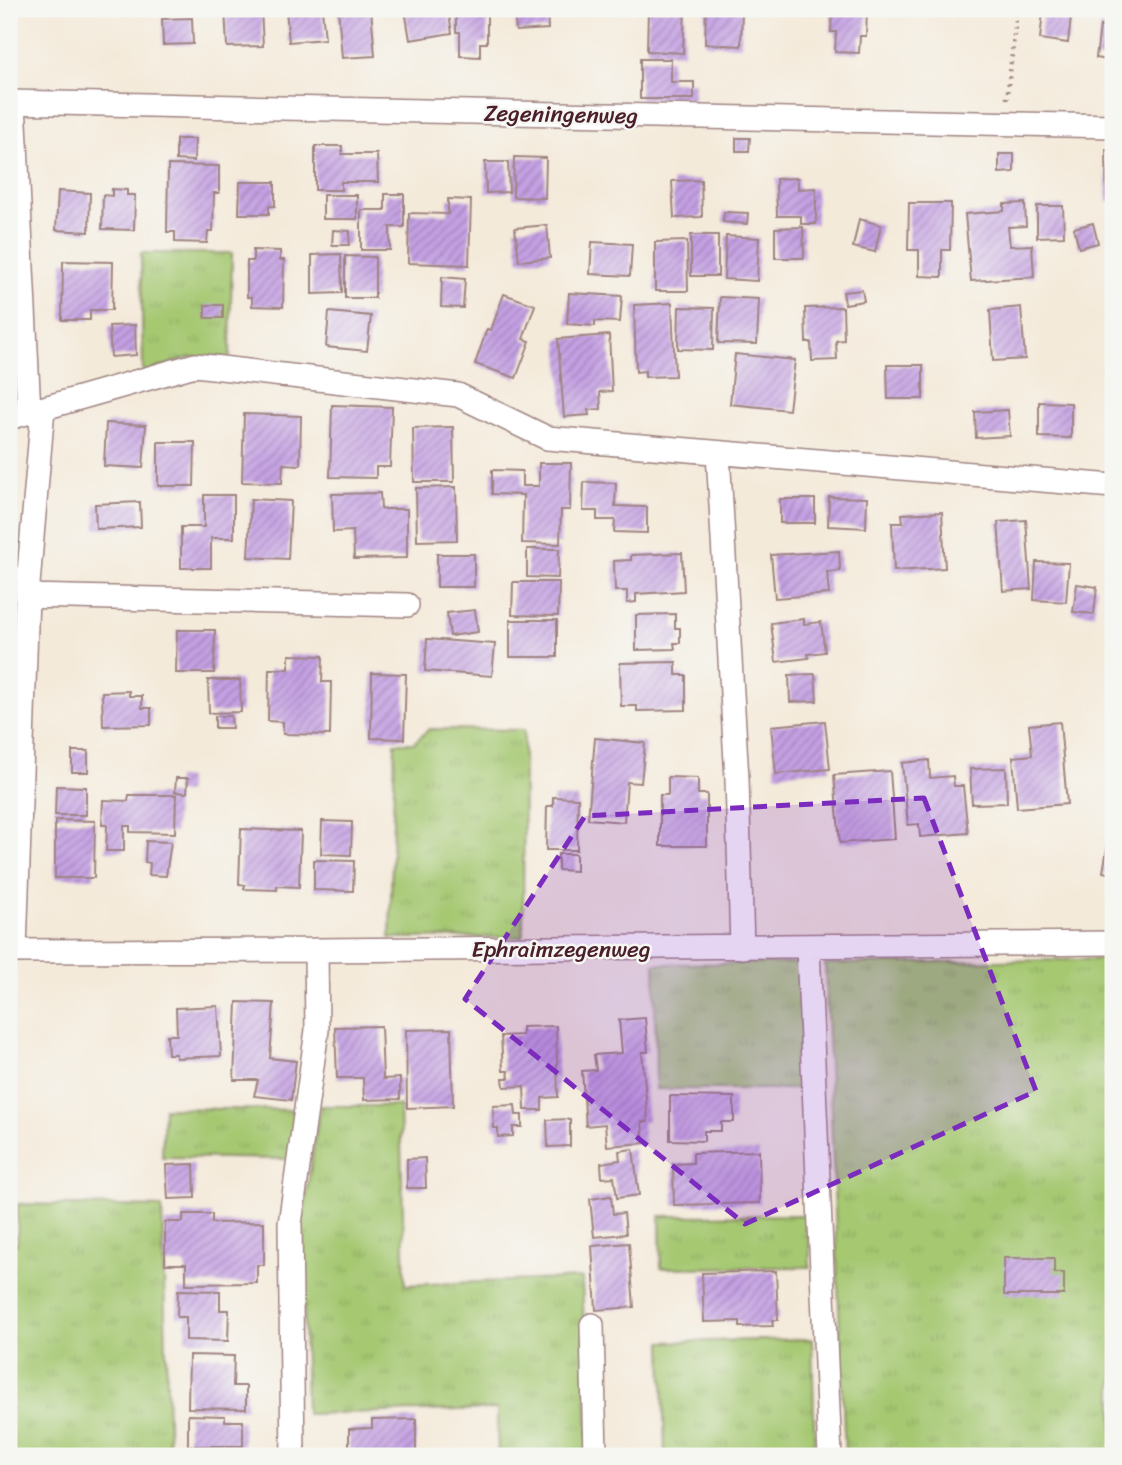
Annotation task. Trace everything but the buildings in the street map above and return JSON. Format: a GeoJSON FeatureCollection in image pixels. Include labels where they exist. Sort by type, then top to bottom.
{"type":"FeatureCollection","features":[{"type":"Feature","properties":{"kind":"street","name":"Zegeningenweg"},"geometry":{"type":"LineString","coordinates":[[11,102],[1113,126]]}},
{"type":"Feature","properties":{"kind":"street"},"geometry":{"type":"LineString","coordinates":[[11,102],[27,412],[27,596],[12,951]]}},
{"type":"Feature","properties":{"kind":"street"},"geometry":{"type":"LineString","coordinates":[[27,412],[195,365],[458,395],[547,438],[1113,486]]}},
{"type":"Feature","properties":{"kind":"street"},"geometry":{"type":"LineString","coordinates":[[718,453],[737,779],[743,947]]}},
{"type":"Feature","properties":{"kind":"street"},"geometry":{"type":"LineString","coordinates":[[27,596],[407,605]]}},
{"type":"Feature","properties":{"kind":"street","name":"Ephraimzegenweg"},"geometry":{"type":"LineString","coordinates":[[12,951],[1113,943]]}},
{"type":"Feature","properties":{"kind":"street"},"geometry":{"type":"LineString","coordinates":[[808,947],[830,1456]]}},
{"type":"Feature","properties":{"kind":"street"},"geometry":{"type":"LineString","coordinates":[[293,1456],[290,1224],[317,1030],[316,950]]}},
{"type":"Feature","properties":{"kind":"street"},"geometry":{"type":"LineString","coordinates":[[592,1325],[595,1456]]}},
{"type":"Feature","properties":{"kind":"path"},"geometry":{"type":"LineString","coordinates":[[1004,124],[1017,9]]}},
{"type":"Feature","properties":{"kind":"highlighted area"},"geometry":{"type":"Polygon","coordinates":[[[924,798],[1036,1091],[745,1224],[465,999],[585,816],[924,798]]]}},
{"type":"Feature","properties":{"kind":"green space"},"geometry":{"type":"Polygon","coordinates":[[[141,253],[232,253],[230,357],[191,357],[143,373],[141,253]]]}},
{"type":"Feature","properties":{"kind":"green space"},"geometry":{"type":"Polygon","coordinates":[[[429,729],[524,730],[523,937],[390,938],[395,743],[414,743],[429,729]]]}},
{"type":"Feature","properties":{"kind":"green space"},"geometry":{"type":"Polygon","coordinates":[[[1113,959],[1113,1456],[845,1456],[825,964],[1113,959]]]}},
{"type":"Feature","properties":{"kind":"green space"},"geometry":{"type":"Polygon","coordinates":[[[802,963],[802,1089],[656,1089],[655,964],[802,963]]]}},
{"type":"Feature","properties":{"kind":"green space"},"geometry":{"type":"Polygon","coordinates":[[[320,1106],[400,1106],[405,1285],[582,1278],[589,1456],[498,1456],[497,1409],[306,1414],[302,1224],[320,1106]]]}},
{"type":"Feature","properties":{"kind":"green space"},"geometry":{"type":"Polygon","coordinates":[[[164,1108],[300,1110],[291,1159],[162,1157],[164,1108]]]}},
{"type":"Feature","properties":{"kind":"green space"},"geometry":{"type":"Polygon","coordinates":[[[18,1204],[162,1207],[169,1456],[9,1456],[9,1245],[17,1244],[18,1204]]]}},
{"type":"Feature","properties":{"kind":"green space"},"geometry":{"type":"Polygon","coordinates":[[[809,1215],[810,1267],[661,1268],[660,1216],[809,1215]]]}},
{"type":"Feature","properties":{"kind":"green space"},"geometry":{"type":"Polygon","coordinates":[[[812,1339],[815,1456],[665,1456],[662,1342],[812,1339]]]}}]}
